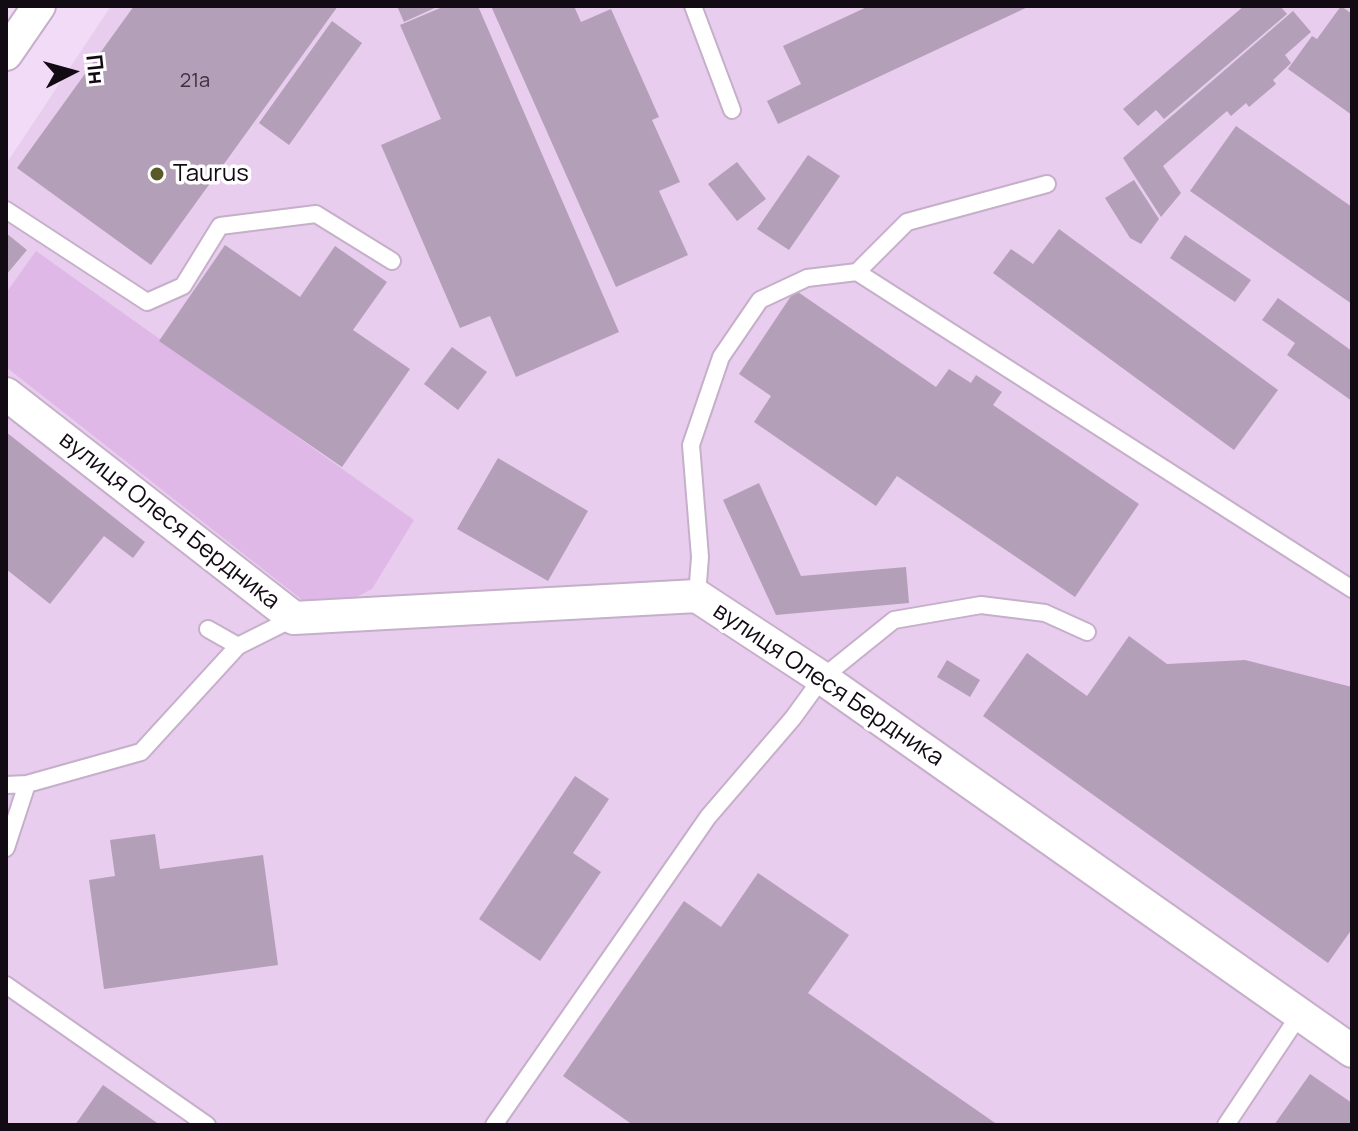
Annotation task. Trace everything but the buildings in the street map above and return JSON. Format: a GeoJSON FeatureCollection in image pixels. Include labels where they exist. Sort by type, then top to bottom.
{"type":"FeatureCollection","features":[{"type":"Feature","properties":{"kind":"street"},"geometry":{"type":"LineString","coordinates":[[6,54],[39,6]]}},
{"type":"Feature","properties":{"kind":"street","name":"вулиця Олеся Бердника"},"geometry":{"type":"LineString","coordinates":[[6,394],[294,618],[697,596],[822,678],[1352,1051]]}},
{"type":"Feature","properties":{"kind":"lane"},"geometry":{"type":"LineString","coordinates":[[693,6],[732,110]]}},
{"type":"Feature","properties":{"kind":"lane"},"geometry":{"type":"LineString","coordinates":[[697,596],[700,557],[691,445],[721,357],[760,300],[807,278],[857,272],[907,222],[1047,184]]}},
{"type":"Feature","properties":{"kind":"lane"},"geometry":{"type":"LineString","coordinates":[[6,210],[147,302],[183,286],[220,226],[316,214],[392,261]]}},
{"type":"Feature","properties":{"kind":"lane"},"geometry":{"type":"LineString","coordinates":[[857,272],[1352,589]]}},
{"type":"Feature","properties":{"kind":"lane"},"geometry":{"type":"LineString","coordinates":[[494,1125],[708,817],[793,718],[822,678],[894,620],[981,605],[1045,613],[1087,632]]}},
{"type":"Feature","properties":{"kind":"lane"},"geometry":{"type":"LineString","coordinates":[[6,785],[27,784],[141,752],[238,646],[294,618]]}},
{"type":"Feature","properties":{"kind":"lane"},"geometry":{"type":"LineString","coordinates":[[208,629],[238,646]]}},
{"type":"Feature","properties":{"kind":"lane"},"geometry":{"type":"LineString","coordinates":[[6,848],[27,784]]}},
{"type":"Feature","properties":{"kind":"lane"},"geometry":{"type":"LineString","coordinates":[[6,985],[207,1125]]}},
{"type":"Feature","properties":{"kind":"lane"},"geometry":{"type":"LineString","coordinates":[[1226,1125],[1300,1014]]}},
{"type":"Feature","properties":{"kind":"shaded area"},"geometry":{"type":"Polygon","coordinates":[[[111,6],[1352,6],[1352,1125],[6,1125],[6,164],[111,6]]]}},
{"type":"Feature","properties":{"kind":"shaded area"},"geometry":{"type":"Polygon","coordinates":[[[36,251],[414,520],[372,589],[343,604],[306,603],[6,367],[6,293],[36,251]]]}},
{"type":"Feature","properties":{"kind":"place","name":"Taurus"},"geometry":{"type":"Point","coordinates":[157,174]}}]}
